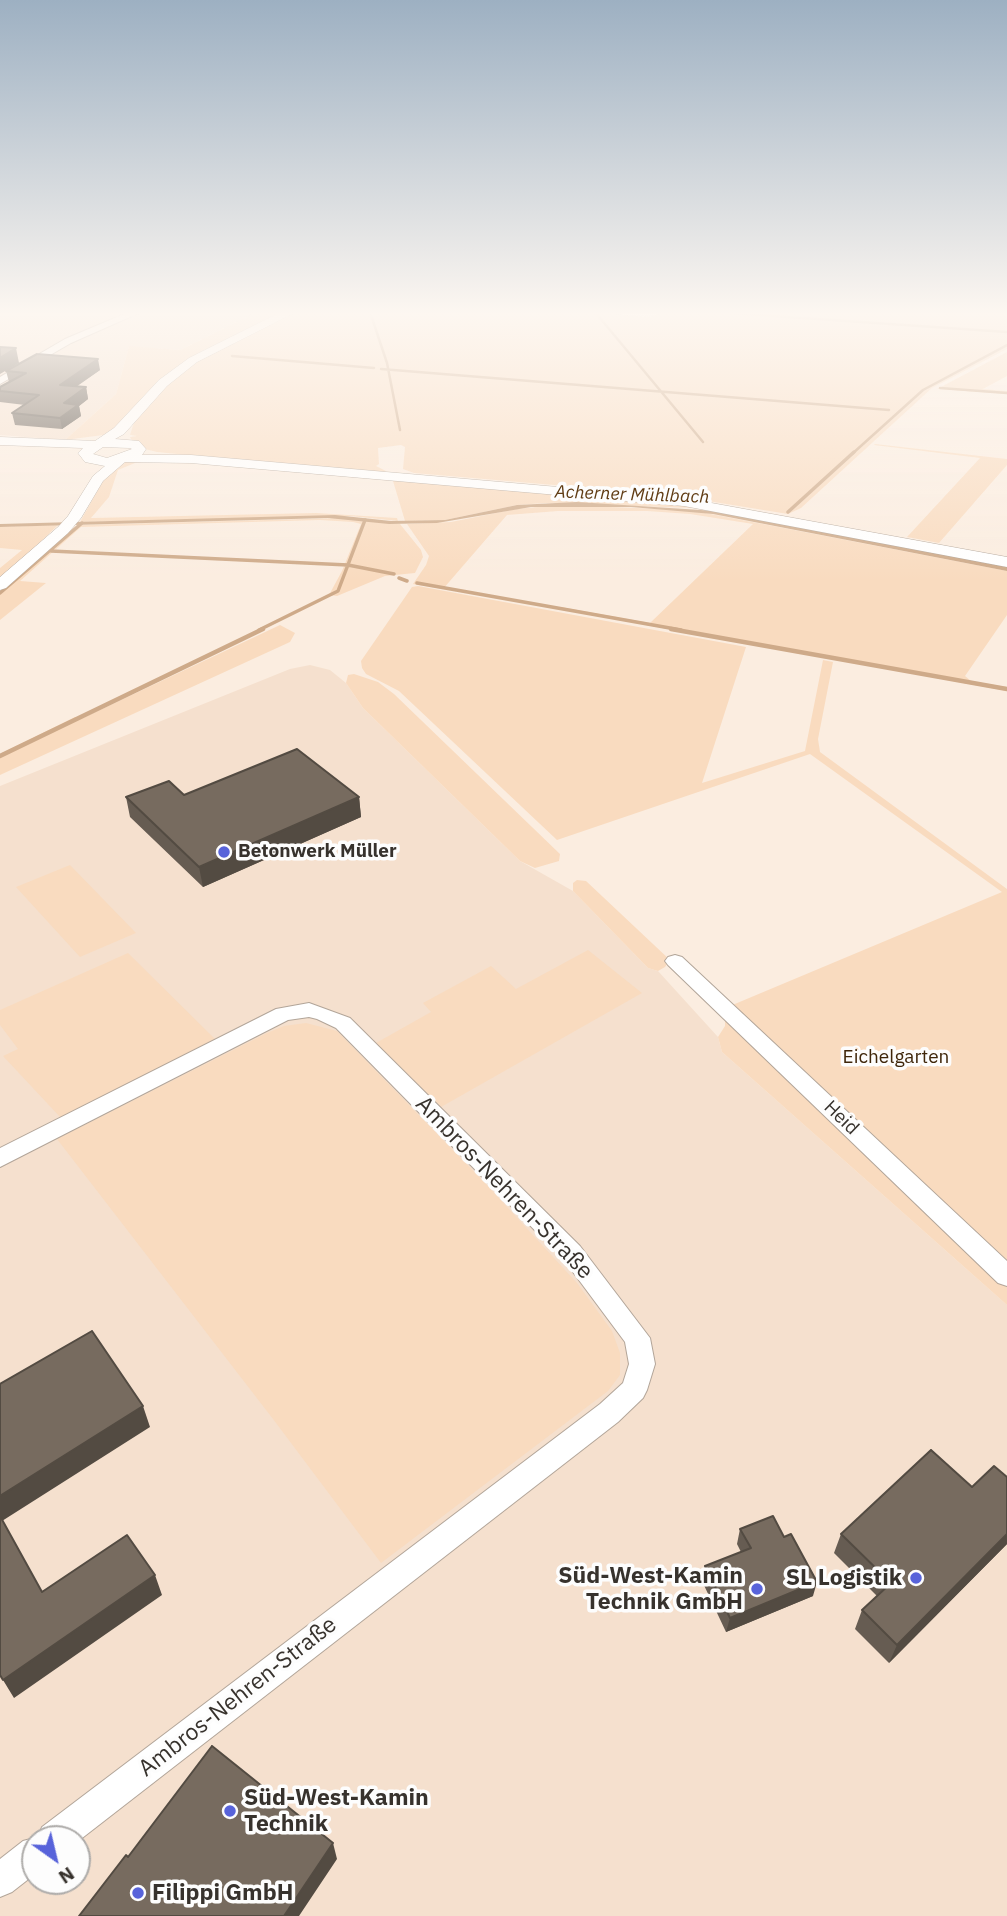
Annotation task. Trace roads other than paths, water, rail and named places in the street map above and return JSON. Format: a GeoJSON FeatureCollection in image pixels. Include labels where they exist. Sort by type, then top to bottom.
{"type":"FeatureCollection","features":[{"type":"Feature","properties":{"kind":"street"},"geometry":{"type":"LineString","coordinates":[[95,451],[125,426],[147,401]]}},
{"type":"Feature","properties":{"kind":"street"},"geometry":{"type":"LineString","coordinates":[[0,585],[69,524],[98,479],[137,454],[125,426]]}},
{"type":"Feature","properties":{"kind":"street"},"geometry":{"type":"LineString","coordinates":[[3,441],[95,451],[124,460],[191,459],[684,502],[1007,562]]}},
{"type":"Feature","properties":{"kind":"street"},"geometry":{"type":"LineString","coordinates":[[95,451],[134,446],[191,459]]}},
{"type":"Feature","properties":{"kind":"street"},"geometry":{"type":"LineString","coordinates":[[95,451],[98,479]]}},
{"type":"Feature","properties":{"kind":"street","name":"Heid"},"geometry":{"type":"LineString","coordinates":[[675,961],[1007,1276]]}},
{"type":"Feature","properties":{"kind":"street","name":"Ambros-Nehren-Straße"},"geometry":{"type":"LineString","coordinates":[[0,1158],[283,1014],[309,1010],[324,1013],[343,1023],[572,1253],[637,1338],[642,1364],[634,1390],[609,1413],[72,1825]]}},
{"type":"Feature","properties":{"kind":"street"},"geometry":{"type":"LineString","coordinates":[[0,1880],[21,1864]]}},
{"type":"Feature","properties":{"kind":"waterway"},"geometry":{"type":"LineString","coordinates":[[394,401],[400,430]]}},
{"type":"Feature","properties":{"kind":"waterway"},"geometry":{"type":"LineString","coordinates":[[669,401],[703,442]]}},
{"type":"Feature","properties":{"kind":"waterway"},"geometry":{"type":"LineString","coordinates":[[783,401],[889,410]]}},
{"type":"Feature","properties":{"kind":"waterway"},"geometry":{"type":"LineString","coordinates":[[852,454],[910,401]]}},
{"type":"Feature","properties":{"kind":"waterway"},"geometry":{"type":"LineString","coordinates":[[788,512],[854,452]]}},
{"type":"Feature","properties":{"kind":"waterway"},"geometry":{"type":"LineString","coordinates":[[348,565],[365,520]]}},
{"type":"Feature","properties":{"kind":"waterway"},"geometry":{"type":"LineString","coordinates":[[0,593],[82,523]]}},
{"type":"Feature","properties":{"kind":"waterway"},"geometry":{"type":"LineString","coordinates":[[51,551],[348,565]]}},
{"type":"Feature","properties":{"kind":"waterway"},"geometry":{"type":"LineString","coordinates":[[259,630],[338,591],[348,565]]}},
{"type":"Feature","properties":{"kind":"waterway"},"geometry":{"type":"LineString","coordinates":[[348,565],[394,574]]}},
{"type":"Feature","properties":{"kind":"waterway"},"geometry":{"type":"LineString","coordinates":[[399,578],[407,581]]}},
{"type":"Feature","properties":{"kind":"waterway"},"geometry":{"type":"LineString","coordinates":[[417,583],[681,630]]}},
{"type":"Feature","properties":{"kind":"waterway"},"geometry":{"type":"LineString","coordinates":[[0,756],[263,629]]}},
{"type":"Feature","properties":{"kind":"waterway"},"geometry":{"type":"LineString","coordinates":[[671,629],[1007,689]]}},
{"type":"Feature","properties":{"kind":"place","name":"Betonwerk Müller"},"geometry":{"type":"Point","coordinates":[224,852]}},
{"type":"Feature","properties":{"kind":"place","name":"SL Logistik"},"geometry":{"type":"Point","coordinates":[916,1578]}},
{"type":"Feature","properties":{"kind":"place","name":"Süd-West-Kamin Technik GmbH"},"geometry":{"type":"Point","coordinates":[757,1589]}},
{"type":"Feature","properties":{"kind":"place","name":"Süd-West-Kamin Technik"},"geometry":{"type":"Point","coordinates":[230,1811]}},
{"type":"Feature","properties":{"kind":"place","name":"Filippi GmbH"},"geometry":{"type":"Point","coordinates":[138,1893]}},
{"type":"Feature","properties":{"kind":"water label","name":"Acherner Mühlbach"},"geometry":{"type":"Point","coordinates":[632,495]}},
{"type":"Feature","properties":{"kind":"park label","name":"Eichelgarten"},"geometry":{"type":"Point","coordinates":[896,1058]}}]}
